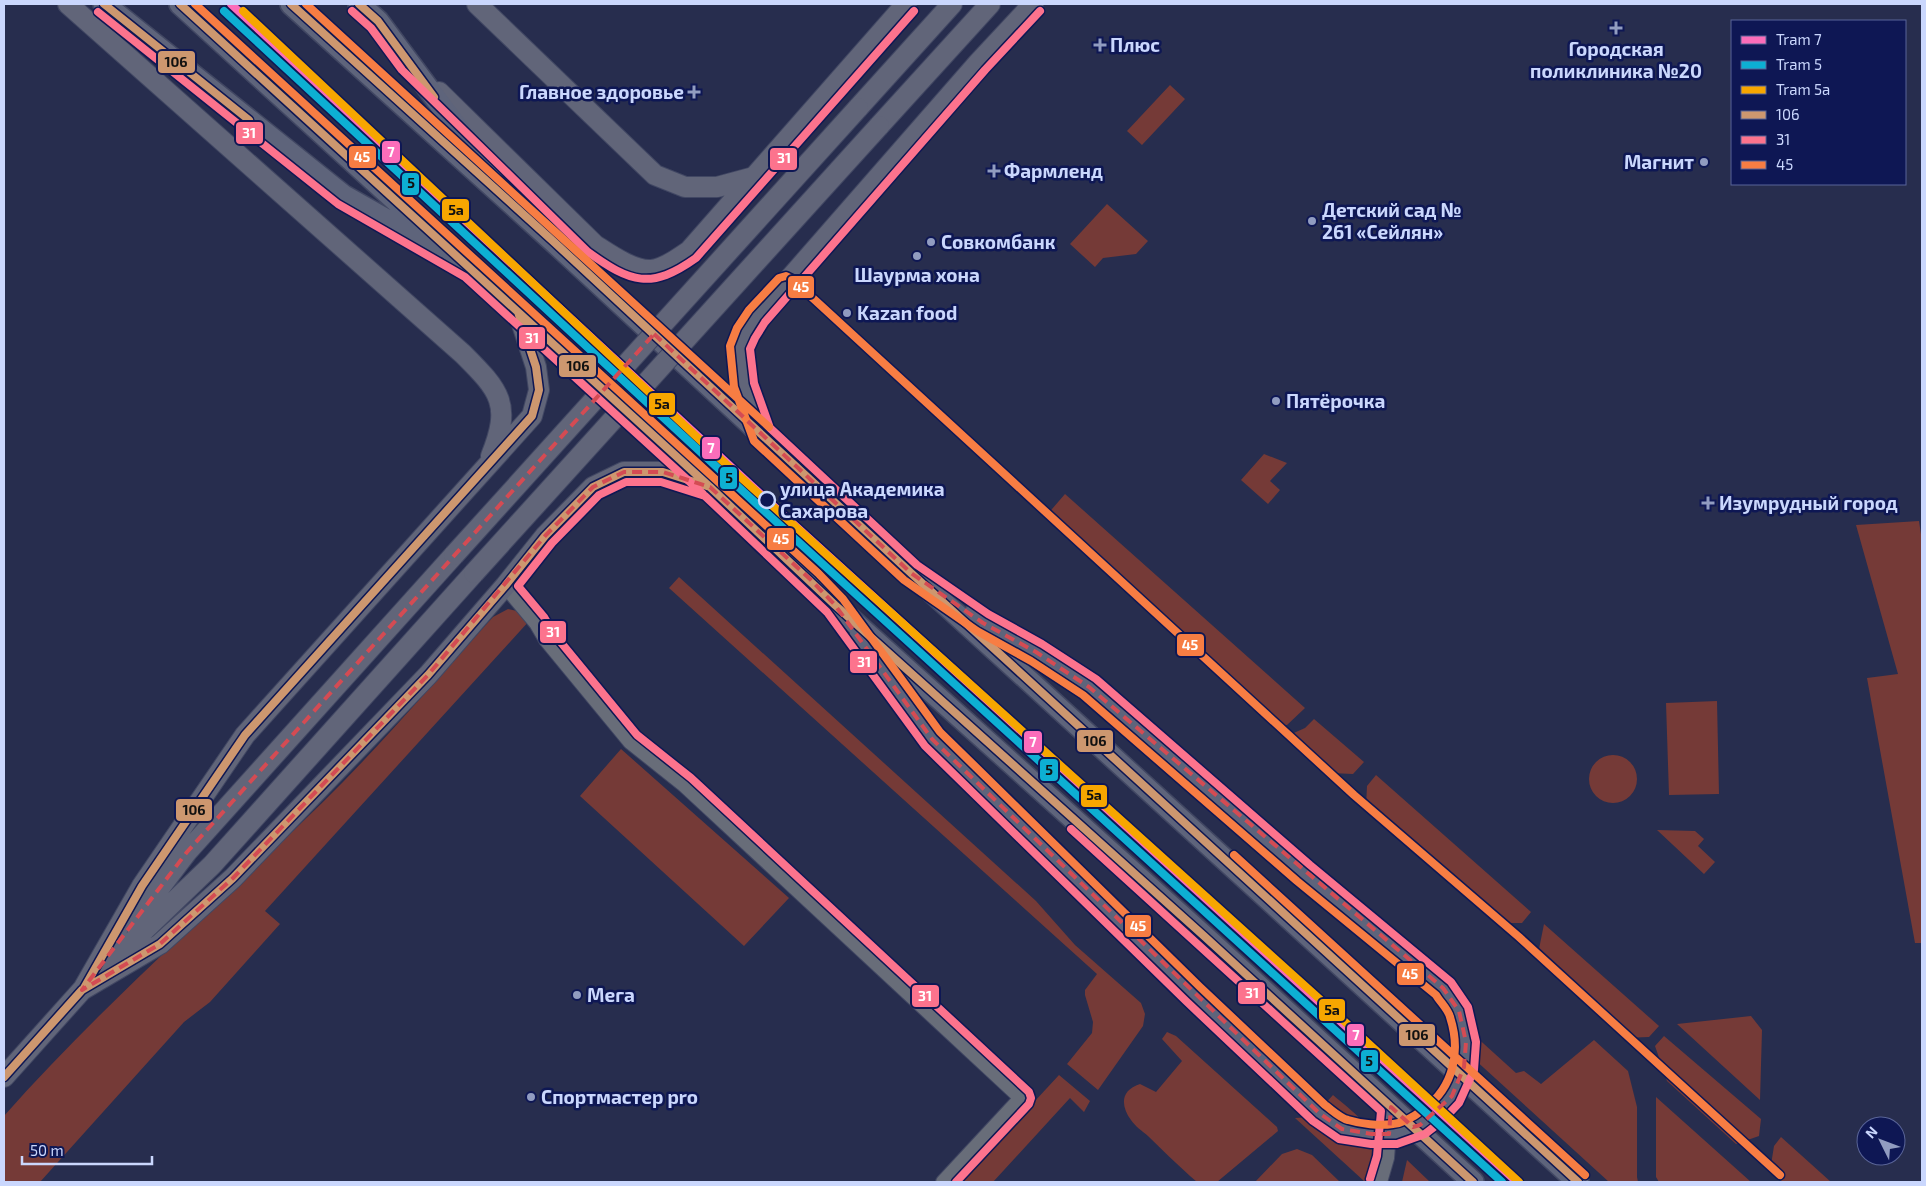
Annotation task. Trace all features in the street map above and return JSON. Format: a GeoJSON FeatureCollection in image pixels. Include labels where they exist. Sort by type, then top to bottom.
{"type":"FeatureCollection","features":[{"type":"Feature","properties":{"kind":"main road"},"geometry":{"type":"LineString","coordinates":[[68,4],[463,354],[485,376],[500,400],[503,416],[499,436],[487,467]]}},
{"type":"Feature","properties":{"kind":"main road"},"geometry":{"type":"LineString","coordinates":[[104,4],[344,196],[471,268]]}},
{"type":"Feature","properties":{"kind":"main road"},"geometry":{"type":"LineString","coordinates":[[180,4],[471,268],[836,605],[1474,1182]]}},
{"type":"Feature","properties":{"kind":"main road"},"geometry":{"type":"LineString","coordinates":[[291,4],[1578,1182]]}},
{"type":"Feature","properties":{"kind":"main road"},"geometry":{"type":"LineString","coordinates":[[359,4],[378,21],[520,214]]}},
{"type":"Feature","properties":{"kind":"main road"},"geometry":{"type":"LineString","coordinates":[[477,4],[656,175],[685,187],[717,187],[754,178]]}},
{"type":"Feature","properties":{"kind":"main road"},"geometry":{"type":"LineString","coordinates":[[409,63],[595,244],[624,263],[650,270],[666,265],[689,251],[906,4]]}},
{"type":"Feature","properties":{"kind":"main road"},"geometry":{"type":"LineString","coordinates":[[82,990],[187,852],[952,4]]}},
{"type":"Feature","properties":{"kind":"main road"},"geometry":{"type":"LineString","coordinates":[[4,1077],[82,990],[212,865],[990,4]]}},
{"type":"Feature","properties":{"kind":"main road"},"geometry":{"type":"LineString","coordinates":[[761,434],[744,385],[740,348],[746,332],[757,316],[978,63],[1033,4]]}},
{"type":"Feature","properties":{"kind":"main road"},"geometry":{"type":"LineString","coordinates":[[82,990],[142,886],[245,735],[532,416],[539,390],[536,367],[518,312]]}},
{"type":"Feature","properties":{"kind":"main road"},"geometry":{"type":"LineString","coordinates":[[82,990],[160,944],[233,878],[428,675],[505,586],[550,530],[593,487],[624,472],[663,472],[710,487]]}},
{"type":"Feature","properties":{"kind":"main road"},"geometry":{"type":"LineString","coordinates":[[836,605],[932,739],[1193,994],[1319,1113],[1342,1129],[1372,1134],[1396,1134],[1420,1125],[1436,1113],[1452,1096],[1464,1067],[1466,1042],[1459,1011],[1443,988],[1304,873],[1089,687],[1036,652],[983,624],[911,573]]}},
{"type":"Feature","properties":{"kind":"street"},"geometry":{"type":"LineString","coordinates":[[505,586],[536,623],[546,640],[630,742],[684,785],[1021,1098],[944,1182]]}},
{"type":"Feature","properties":{"kind":"street"},"geometry":{"type":"LineString","coordinates":[[1380,1182],[1387,1158],[1391,1107]]}},
{"type":"Feature","properties":{"kind":"highlighted area"},"geometry":{"type":"Polygon","coordinates":[[[654,334],[911,573],[983,623],[1036,652],[1089,687],[1443,988],[1459,1011],[1466,1042],[1464,1067],[1452,1096],[1420,1125],[1413,1127],[1391,1107],[1389,1134],[1372,1134],[1342,1129],[1319,1113],[932,739],[835,605],[811,580],[710,487],[663,472],[624,472],[593,487],[545,536],[428,675],[233,878],[160,944],[82,990],[187,852],[654,334]]]}},
{"type":"Feature","properties":{"kind":"shaded area"},"geometry":{"type":"Polygon","coordinates":[[[1170,85],[1185,99],[1142,145],[1127,131],[1170,85]]]}},
{"type":"Feature","properties":{"kind":"shaded area"},"geometry":{"type":"Polygon","coordinates":[[[1107,204],[1148,241],[1136,254],[1103,258],[1095,267],[1070,244],[1107,204]]]}},
{"type":"Feature","properties":{"kind":"shaded area"},"geometry":{"type":"Polygon","coordinates":[[[1264,454],[1287,463],[1270,481],[1280,490],[1268,504],[1241,480],[1264,454]]]}},
{"type":"Feature","properties":{"kind":"shaded area"},"geometry":{"type":"Polygon","coordinates":[[[1065,494],[1305,708],[1287,725],[1277,726],[1046,516],[1065,494]]]}},
{"type":"Feature","properties":{"kind":"shaded area"},"geometry":{"type":"Polygon","coordinates":[[[1919,521],[1922,541],[1922,943],[1915,943],[1867,678],[1898,674],[1856,525],[1919,521]]]}},
{"type":"Feature","properties":{"kind":"shaded area"},"geometry":{"type":"Polygon","coordinates":[[[679,577],[1036,901],[1075,945],[1141,1003],[1145,1014],[1143,1026],[1098,1090],[1067,1064],[1092,1033],[1093,1022],[1085,990],[1097,974],[669,588],[679,577]]]}},
{"type":"Feature","properties":{"kind":"shaded area"},"geometry":{"type":"Polygon","coordinates":[[[508,609],[526,613],[530,620],[265,911],[280,924],[210,1002],[184,1022],[40,1182],[4,1182],[4,1116],[120,995],[344,781],[388,735],[493,617],[508,609]]]}},
{"type":"Feature","properties":{"kind":"shaded area"},"geometry":{"type":"Polygon","coordinates":[[[1717,701],[1719,794],[1669,795],[1666,703],[1717,701]]]}},
{"type":"Feature","properties":{"kind":"shaded area"},"geometry":{"type":"Polygon","coordinates":[[[1314,719],[1364,762],[1353,774],[1331,773],[1287,736],[1305,728],[1314,719]]]}},
{"type":"Feature","properties":{"kind":"shaded area"},"geometry":{"type":"Polygon","coordinates":[[[621,749],[789,898],[744,946],[580,796],[621,749]]]}},
{"type":"Feature","properties":{"kind":"shaded area"},"geometry":{"type":"Polygon","coordinates":[[[1608,755],[1618,755],[1627,759],[1633,765],[1636,770],[1636,788],[1627,799],[1618,803],[1608,803],[1599,799],[1593,793],[1589,784],[1589,774],[1593,765],[1599,759],[1608,755]]]}},
{"type":"Feature","properties":{"kind":"shaded area"},"geometry":{"type":"Polygon","coordinates":[[[1376,775],[1531,912],[1522,923],[1496,923],[1366,807],[1367,786],[1376,775]]]}},
{"type":"Feature","properties":{"kind":"shaded area"},"geometry":{"type":"Polygon","coordinates":[[[1657,830],[1695,831],[1704,839],[1698,846],[1715,862],[1704,874],[1657,830]]]}},
{"type":"Feature","properties":{"kind":"shaded area"},"geometry":{"type":"Polygon","coordinates":[[[1544,924],[1659,1026],[1649,1037],[1623,1038],[1537,959],[1544,924]]]}},
{"type":"Feature","properties":{"kind":"shaded area"},"geometry":{"type":"Polygon","coordinates":[[[1751,1016],[1762,1030],[1760,1100],[1677,1024],[1751,1016]]]}},
{"type":"Feature","properties":{"kind":"shaded area"},"geometry":{"type":"Polygon","coordinates":[[[1167,1032],[1176,1036],[1277,1127],[1278,1131],[1217,1182],[1197,1182],[1134,1124],[1125,1109],[1124,1099],[1129,1090],[1140,1084],[1156,1092],[1182,1061],[1162,1039],[1167,1032]]]}},
{"type":"Feature","properties":{"kind":"shaded area"},"geometry":{"type":"Polygon","coordinates":[[[1473,1034],[1516,1073],[1524,1071],[1541,1084],[1594,1040],[1628,1071],[1637,1107],[1638,1182],[1609,1182],[1473,1058],[1473,1034]]]}},
{"type":"Feature","properties":{"kind":"shaded area"},"geometry":{"type":"Polygon","coordinates":[[[1664,1036],[1761,1119],[1759,1136],[1736,1144],[1667,1081],[1655,1046],[1664,1036]]]}},
{"type":"Feature","properties":{"kind":"shaded area"},"geometry":{"type":"Polygon","coordinates":[[[1059,1075],[1090,1101],[1084,1112],[1070,1098],[993,1182],[960,1182],[1059,1075]]]}},
{"type":"Feature","properties":{"kind":"shaded area"},"geometry":{"type":"Polygon","coordinates":[[[1333,1095],[1363,1122],[1380,1146],[1381,1155],[1374,1182],[1364,1181],[1295,1118],[1313,1117],[1333,1095]]]}},
{"type":"Feature","properties":{"kind":"shaded area"},"geometry":{"type":"Polygon","coordinates":[[[1656,1097],[1751,1182],[1659,1182],[1656,1177],[1656,1097]]]}},
{"type":"Feature","properties":{"kind":"shaded area"},"geometry":{"type":"Polygon","coordinates":[[[1781,1137],[1831,1182],[1783,1182],[1770,1171],[1774,1146],[1781,1137]]]}},
{"type":"Feature","properties":{"kind":"shaded area"},"geometry":{"type":"Polygon","coordinates":[[[1297,1149],[1312,1155],[1340,1182],[1255,1182],[1282,1154],[1297,1149]]]}},
{"type":"Feature","properties":{"kind":"shaded area"},"geometry":{"type":"Polygon","coordinates":[[[1407,1160],[1430,1182],[1402,1182],[1407,1160]]]}},
{"type":"Feature","properties":{"kind":"tram line","name":"7"},"geometry":{"type":"LineString","coordinates":[[231,4],[767,500],[1517,1182]]}},
{"type":"Feature","properties":{"kind":"tram line","name":"5"},"geometry":{"type":"LineString","coordinates":[[224,11],[760,507],[1502,1182]]}},
{"type":"Feature","properties":{"kind":"tram line","name":"5а"},"geometry":{"type":"LineString","coordinates":[[243,11],[716,455],[1344,1021],[1519,1182]]}},
{"type":"Feature","properties":{"kind":"transit line","name":"106"},"geometry":{"type":"LineString","coordinates":[[104,4],[249,120]]}},
{"type":"Feature","properties":{"kind":"transit line","name":"106"},"geometry":{"type":"LineString","coordinates":[[180,4],[710,487]]}},
{"type":"Feature","properties":{"kind":"transit line","name":"45"},"geometry":{"type":"LineString","coordinates":[[195,4],[818,573],[843,599],[940,732],[1200,987],[1336,1114],[1359,1123],[1393,1124],[1413,1117],[1434,1100],[1448,1079],[1455,1055],[1453,1030],[1446,1008],[1436,995],[1297,881],[1083,695],[1031,661],[977,631],[904,580],[754,441],[734,387],[730,346],[737,328],[749,310],[779,278],[786,276],[792,279],[1354,795],[1519,937],[1780,1175]]}},
{"type":"Feature","properties":{"kind":"transit line","name":"106"},"geometry":{"type":"LineString","coordinates":[[291,4],[554,242],[911,573],[1578,1182]]}},
{"type":"Feature","properties":{"kind":"transit line","name":"45"},"geometry":{"type":"LineString","coordinates":[[306,4],[769,427]]}},
{"type":"Feature","properties":{"kind":"transit line","name":"106"},"geometry":{"type":"LineString","coordinates":[[359,4],[378,21],[434,97]]}},
{"type":"Feature","properties":{"kind":"transit line","name":"31"},"geometry":{"type":"LineString","coordinates":[[352,11],[371,28],[402,70],[588,252],[617,271],[641,279],[666,275],[696,258],[914,11]]}},
{"type":"Feature","properties":{"kind":"transit line","name":"31"},"geometry":{"type":"LineString","coordinates":[[956,1182],[1029,1104],[1031,1098],[1029,1092],[691,778],[637,735],[554,634],[544,617],[518,586],[552,543],[599,495],[626,482],[661,482],[705,496],[827,612],[925,746],[1186,1001],[1313,1121],[1339,1139],[1371,1144],[1397,1144],[1425,1134],[1443,1120],[1459,1103],[1474,1070],[1476,1042],[1468,1007],[1451,982],[1310,865],[1096,679],[1042,644],[988,614],[917,565],[770,428],[754,383],[750,349],[765,322],[985,70],[1040,11]]}},
{"type":"Feature","properties":{"kind":"transit line","name":"31"},"geometry":{"type":"LineString","coordinates":[[98,12],[338,204],[465,277],[703,494]]}},
{"type":"Feature","properties":{"kind":"transit line","name":"106"},"geometry":{"type":"LineString","coordinates":[[84,988],[142,886],[245,735],[532,416],[539,390],[536,367],[518,312]]}},
{"type":"Feature","properties":{"kind":"transit line","name":"106"},"geometry":{"type":"LineString","coordinates":[[4,1077],[82,990],[160,944],[233,878],[428,675],[505,586],[545,536],[593,487],[624,472],[663,472],[710,487],[835,605],[1204,936],[1473,1182]]}},
{"type":"Feature","properties":{"kind":"transit line","name":"31"},"geometry":{"type":"LineString","coordinates":[[1071,829],[1381,1111],[1377,1156],[1370,1179]]}},
{"type":"Feature","properties":{"kind":"transit line","name":"45"},"geometry":{"type":"LineString","coordinates":[[1234,855],[1585,1175]]}},
{"type":"Feature","properties":{"kind":"place","name":"Городская поликлиника №20"},"geometry":{"type":"Point","coordinates":[1616,28]}},
{"type":"Feature","properties":{"kind":"place","name":"Плюс"},"geometry":{"type":"Point","coordinates":[1100,45]}},
{"type":"Feature","properties":{"kind":"place","name":"Главное здоровье"},"geometry":{"type":"Point","coordinates":[694,92]}},
{"type":"Feature","properties":{"kind":"place","name":"Магнит"},"geometry":{"type":"Point","coordinates":[1704,162]}},
{"type":"Feature","properties":{"kind":"place","name":"Фармленд"},"geometry":{"type":"Point","coordinates":[994,171]}},
{"type":"Feature","properties":{"kind":"place","name":"Детский сад № 261 «Сейлян»"},"geometry":{"type":"Point","coordinates":[1312,221]}},
{"type":"Feature","properties":{"kind":"place","name":"Совкомбанк"},"geometry":{"type":"Point","coordinates":[931,242]}},
{"type":"Feature","properties":{"kind":"place","name":"Шаурма хона"},"geometry":{"type":"Point","coordinates":[917,256]}},
{"type":"Feature","properties":{"kind":"place","name":"Kazan food"},"geometry":{"type":"Point","coordinates":[847,313]}},
{"type":"Feature","properties":{"kind":"place","name":"Пятёрочка"},"geometry":{"type":"Point","coordinates":[1276,401]}},
{"type":"Feature","properties":{"kind":"place","name":"улица Академика Сахарова"},"geometry":{"type":"Point","coordinates":[767,500]}},
{"type":"Feature","properties":{"kind":"place","name":"Изумрудный город"},"geometry":{"type":"Point","coordinates":[1708,503]}},
{"type":"Feature","properties":{"kind":"place","name":"Мега"},"geometry":{"type":"Point","coordinates":[577,995]}},
{"type":"Feature","properties":{"kind":"place","name":"Спортмастер pro"},"geometry":{"type":"Point","coordinates":[531,1097]}}]}
